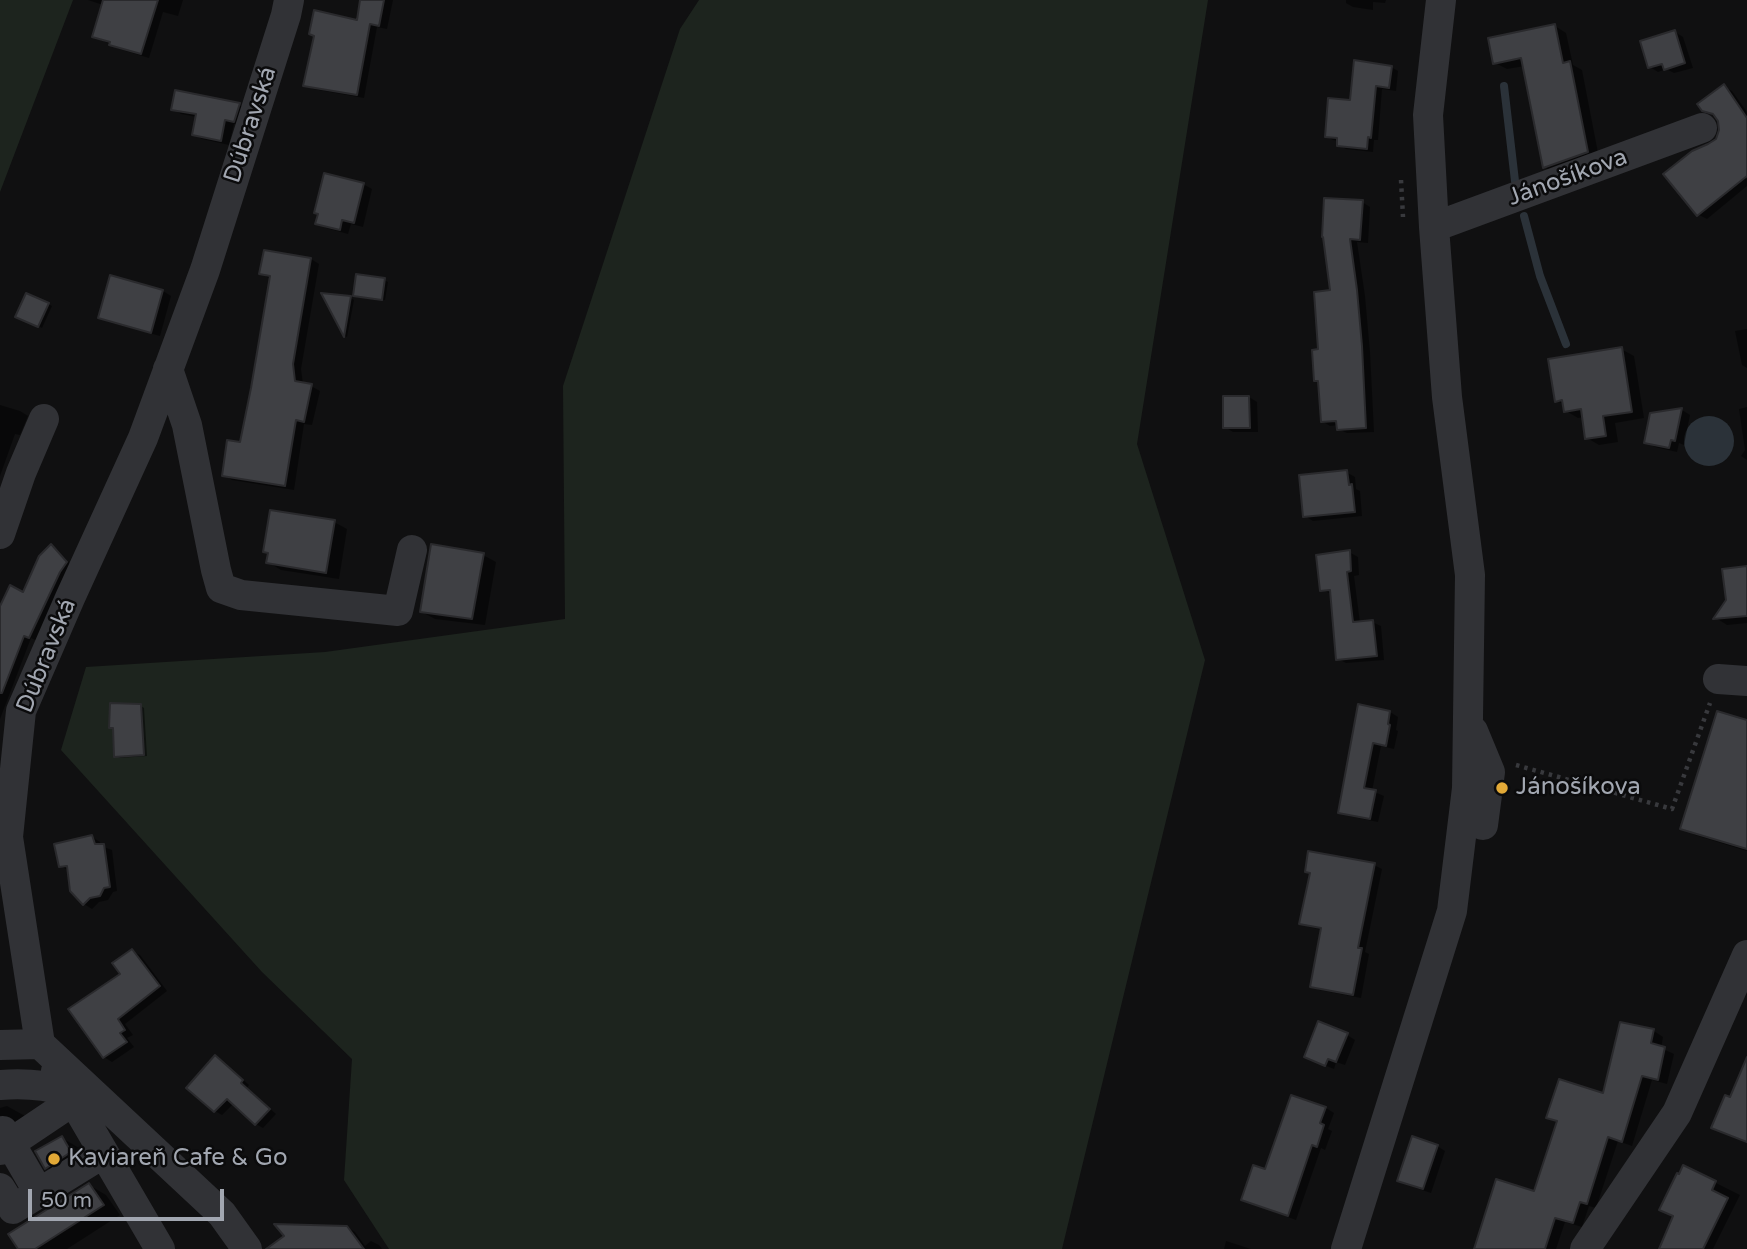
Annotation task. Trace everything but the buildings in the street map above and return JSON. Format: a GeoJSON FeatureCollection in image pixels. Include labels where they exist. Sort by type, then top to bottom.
{"type":"FeatureCollection","features":[{"type":"Feature","properties":{"kind":"street","name":"Dúbravská"},"geometry":{"type":"LineString","coordinates":[[40,1044],[7,872],[21,710],[143,438],[205,270],[289,0]]}},
{"type":"Feature","properties":{"kind":"street"},"geometry":{"type":"LineString","coordinates":[[1346,1249],[1452,911],[1467,788],[1470,575],[1447,397],[1428,116],[1441,0]]}},
{"type":"Feature","properties":{"kind":"street","name":"Jánošíkova"},"geometry":{"type":"LineString","coordinates":[[1434,227],[1702,128]]}},
{"type":"Feature","properties":{"kind":"street"},"geometry":{"type":"LineString","coordinates":[[168,369],[187,425],[221,588],[241,595],[398,611],[412,550]]}},
{"type":"Feature","properties":{"kind":"street"},"geometry":{"type":"LineString","coordinates":[[0,534],[21,473],[44,419]]}},
{"type":"Feature","properties":{"kind":"street"},"geometry":{"type":"LineString","coordinates":[[1585,1249],[1677,1113],[1747,955]]}},
{"type":"Feature","properties":{"kind":"street"},"geometry":{"type":"LineString","coordinates":[[40,1044],[160,1249]]}},
{"type":"Feature","properties":{"kind":"street"},"geometry":{"type":"LineString","coordinates":[[0,1045],[40,1044],[222,1214],[247,1249]]}},
{"type":"Feature","properties":{"kind":"street"},"geometry":{"type":"LineString","coordinates":[[1,1085],[52,1087],[70,1096]]}},
{"type":"Feature","properties":{"kind":"street"},"geometry":{"type":"LineString","coordinates":[[39,1193],[4,1142],[70,1096]]}},
{"type":"Feature","properties":{"kind":"street"},"geometry":{"type":"LineString","coordinates":[[0,1188],[13,1209],[104,1153]]}},
{"type":"Feature","properties":{"kind":"path"},"geometry":{"type":"LineString","coordinates":[[1401,173],[1404,225]]}},
{"type":"Feature","properties":{"kind":"path"},"geometry":{"type":"LineString","coordinates":[[1512,764],[1672,809],[1733,680]]}},
{"type":"Feature","properties":{"kind":"shaded area"},"geometry":{"type":"Polygon","coordinates":[[[0,0],[73,0],[0,192],[0,0]]]}},
{"type":"Feature","properties":{"kind":"shaded area"},"geometry":{"type":"Polygon","coordinates":[[[699,0],[1208,0],[1137,444],[1205,660],[1062,1249],[389,1249],[344,1180],[352,1059],[262,972],[61,750],[86,667],[325,652],[565,619],[563,386],[680,29],[699,0]]]}},
{"type":"Feature","properties":{"kind":"shaded area"},"geometry":{"type":"Polygon","coordinates":[[[1709,416],[1727,423],[1734,441],[1727,459],[1709,466],[1691,459],[1684,441],[1691,423],[1709,416]]]}},
{"type":"Feature","properties":{"kind":"waterway"},"geometry":{"type":"LineString","coordinates":[[1504,86],[1515,181]]}},
{"type":"Feature","properties":{"kind":"waterway"},"geometry":{"type":"LineString","coordinates":[[1524,216],[1540,276],[1566,344]]}},
{"type":"Feature","properties":{"kind":"place","name":"Jánošíkova"},"geometry":{"type":"Point","coordinates":[1502,788]}},
{"type":"Feature","properties":{"kind":"place","name":"Kaviareň Cafe & Go"},"geometry":{"type":"Point","coordinates":[54,1159]}}]}
